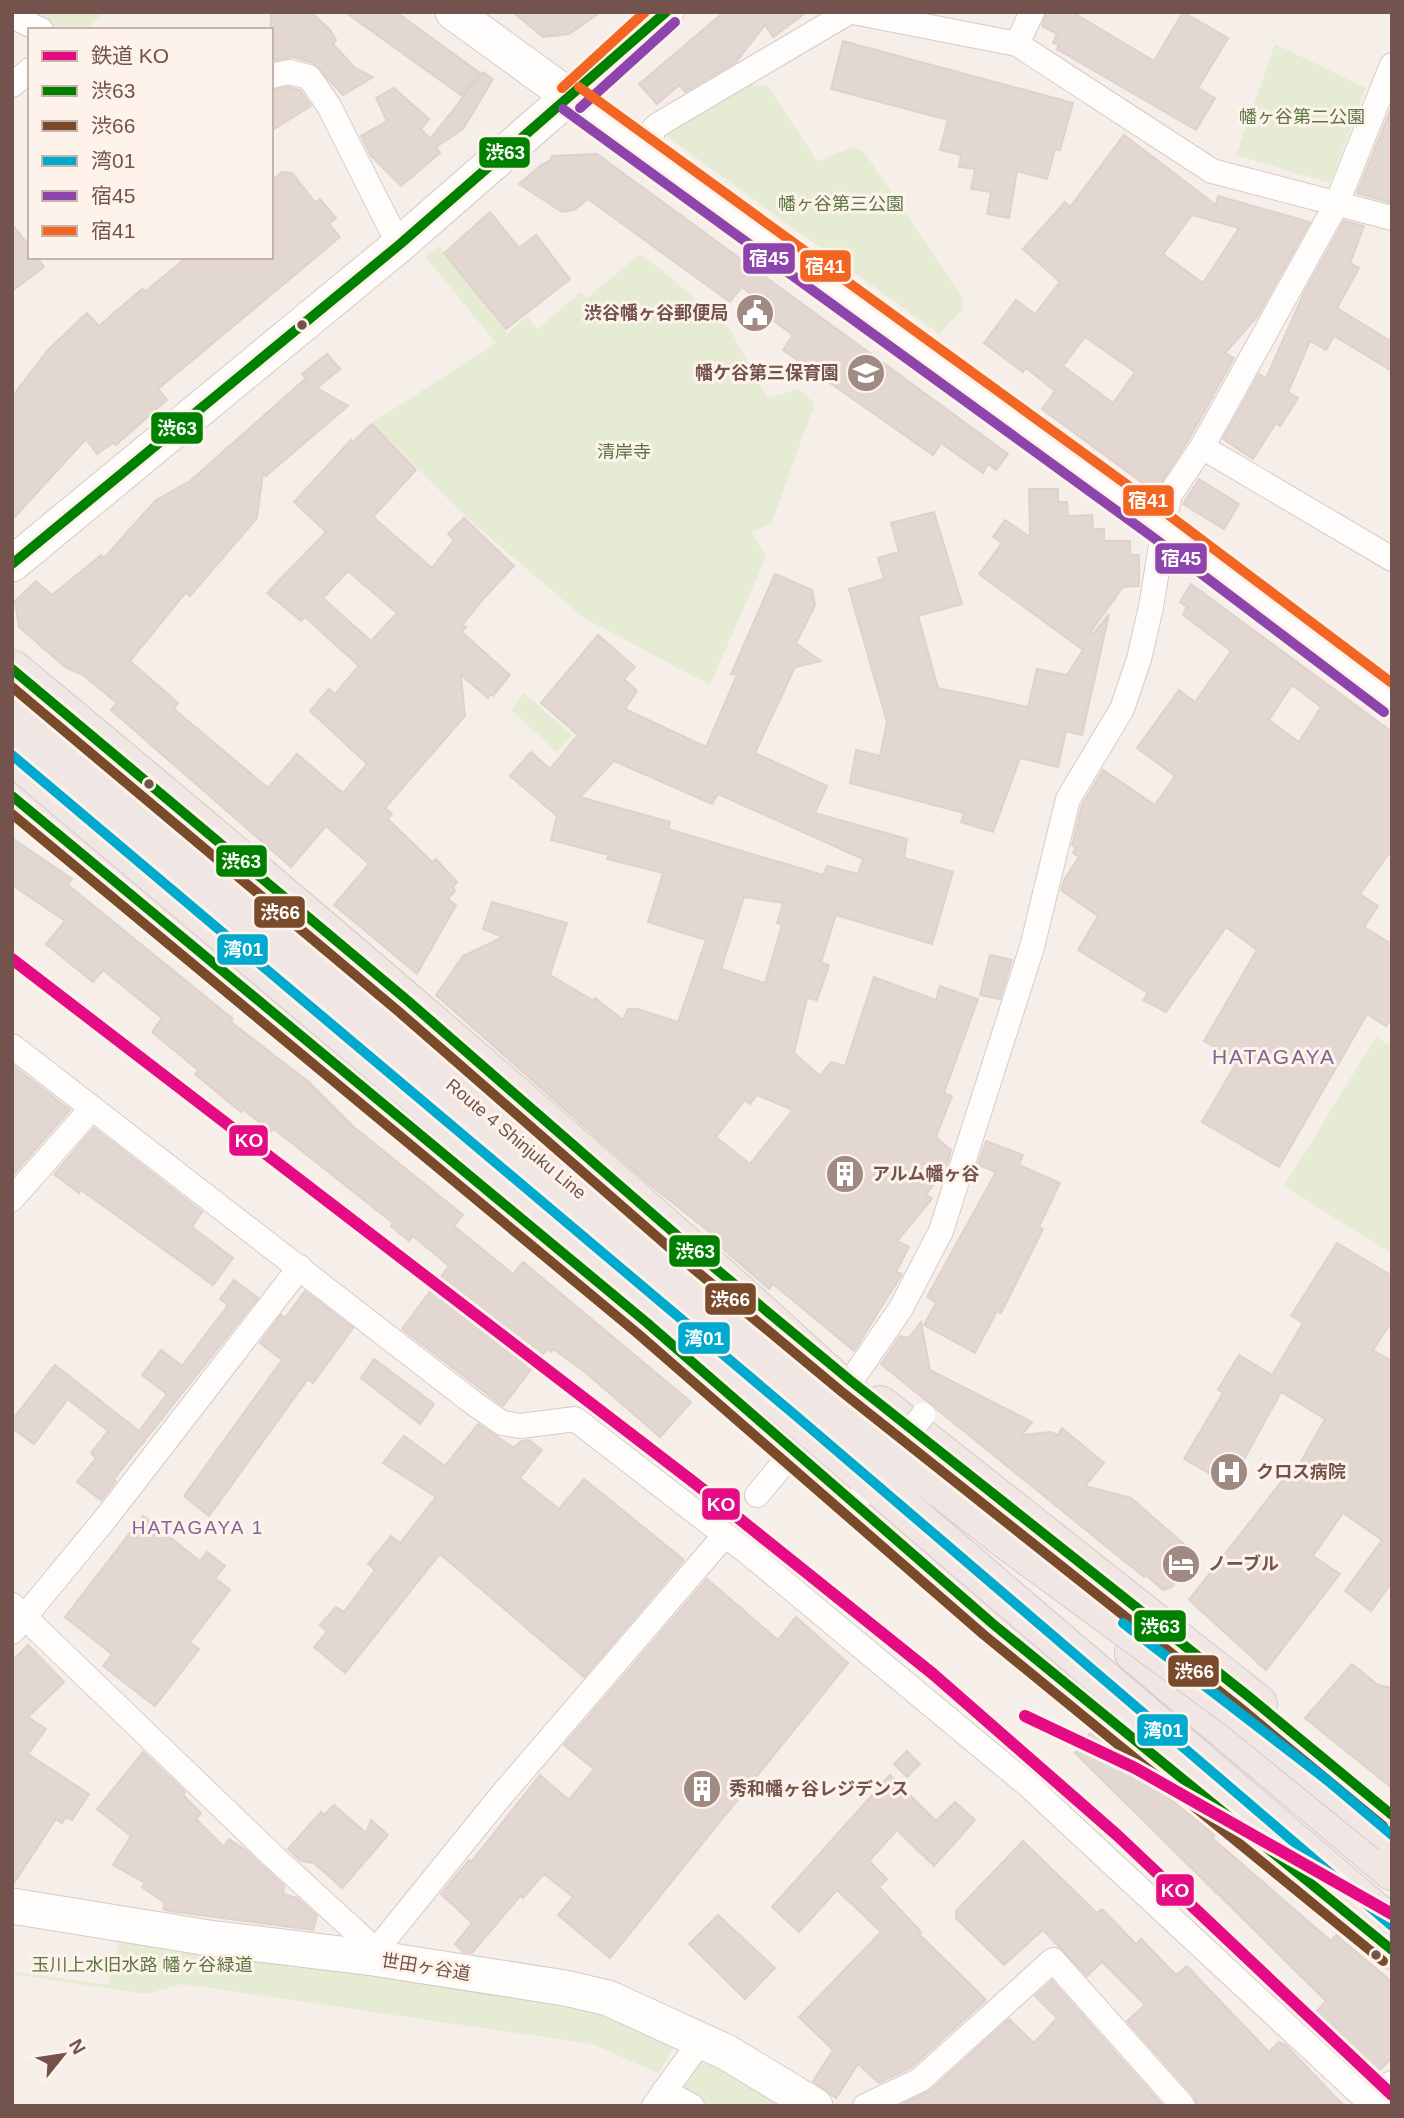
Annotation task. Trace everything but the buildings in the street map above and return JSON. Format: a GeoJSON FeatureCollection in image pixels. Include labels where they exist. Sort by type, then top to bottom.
{"type":"FeatureCollection","features":[{"type":"Feature","properties":{"kind":"highway"},"geometry":{"type":"LineString","coordinates":[[12,669],[407,1000],[704,1259],[850,1381],[1238,1687],[1392,1815]]}},
{"type":"Feature","properties":{"kind":"highway"},"geometry":{"type":"LineString","coordinates":[[12,691],[518,1118],[704,1259],[1070,1613],[1392,1897]]}},
{"type":"Feature","properties":{"kind":"highway","name":"Route 4 Shinjuku Line"},"geometry":{"type":"LineString","coordinates":[[12,716],[815,1390],[994,1531],[1239,1710],[1392,1835]]}},
{"type":"Feature","properties":{"kind":"highway","name":"Route 4 Shinjuku Line"},"geometry":{"type":"LineString","coordinates":[[12,755],[795,1415],[1392,1926]]}},
{"type":"Feature","properties":{"kind":"highway"},"geometry":{"type":"LineString","coordinates":[[12,775],[474,1166],[793,1452],[1003,1632],[1392,1950]]}},
{"type":"Feature","properties":{"kind":"highway"},"geometry":{"type":"LineString","coordinates":[[12,796],[646,1322],[1070,1613],[1392,1871]]}},
{"type":"Feature","properties":{"kind":"main road"},"geometry":{"type":"LineString","coordinates":[[453,12],[1162,527],[1392,701]]}},
{"type":"Feature","properties":{"kind":"main road"},"geometry":{"type":"LineString","coordinates":[[12,564],[186,435],[666,12]]}},
{"type":"Feature","properties":{"kind":"main road","name":"世田ヶ谷道"},"geometry":{"type":"LineString","coordinates":[[12,1906],[209,1938],[373,1958],[565,1988],[608,1998],[702,2039],[795,2100]]}},
{"type":"Feature","properties":{"kind":"street"},"geometry":{"type":"LineString","coordinates":[[647,153],[651,134],[661,122],[851,12],[1017,44],[1212,171],[1392,218]]}},
{"type":"Feature","properties":{"kind":"street"},"geometry":{"type":"LineString","coordinates":[[1017,44],[1032,12]]}},
{"type":"Feature","properties":{"kind":"street"},"geometry":{"type":"LineString","coordinates":[[12,16],[37,28]]}},
{"type":"Feature","properties":{"kind":"street"},"geometry":{"type":"LineString","coordinates":[[850,1381],[901,1308],[941,1231],[1032,947],[1068,799],[1122,709],[1139,659],[1151,607],[1169,496],[1202,447],[1337,204],[1392,65]]}},
{"type":"Feature","properties":{"kind":"street"},"geometry":{"type":"LineString","coordinates":[[12,85],[28,72]]}},
{"type":"Feature","properties":{"kind":"street"},"geometry":{"type":"LineString","coordinates":[[273,76],[289,72],[309,78],[329,106],[399,245]]}},
{"type":"Feature","properties":{"kind":"street"},"geometry":{"type":"LineString","coordinates":[[1202,447],[1392,559]]}},
{"type":"Feature","properties":{"kind":"street"},"geometry":{"type":"LineString","coordinates":[[12,1046],[502,1423],[520,1426],[575,1419],[725,1535],[1029,1786],[1369,2105],[1392,2082]]}},
{"type":"Feature","properties":{"kind":"street"},"geometry":{"type":"LineString","coordinates":[[12,1199],[92,1108]]}},
{"type":"Feature","properties":{"kind":"street"},"geometry":{"type":"LineString","coordinates":[[300,1268],[17,1619],[368,1943],[373,1958]]}},
{"type":"Feature","properties":{"kind":"street"},"geometry":{"type":"LineString","coordinates":[[848,1512],[923,1415]]}},
{"type":"Feature","properties":{"kind":"street"},"geometry":{"type":"LineString","coordinates":[[757,1495],[793,1452]]}},
{"type":"Feature","properties":{"kind":"street"},"geometry":{"type":"LineString","coordinates":[[373,1958],[386,1938],[500,1797],[725,1535]]}},
{"type":"Feature","properties":{"kind":"street"},"geometry":{"type":"LineString","coordinates":[[866,2106],[920,2080],[1054,1960],[1183,2106]]}},
{"type":"Feature","properties":{"kind":"street"},"geometry":{"type":"LineString","coordinates":[[692,2106],[659,2098],[702,2039]]}},
{"type":"Feature","properties":{"kind":"green space"},"geometry":{"type":"Polygon","coordinates":[[[19,12],[105,12],[87,28],[50,28],[19,12]]]}},
{"type":"Feature","properties":{"kind":"green space","name":"幡ヶ谷第二公園"},"geometry":{"type":"Polygon","coordinates":[[[1275,44],[1366,88],[1330,183],[1236,155],[1275,44]]]}},
{"type":"Feature","properties":{"kind":"green space","name":"幡ヶ谷第三公園"},"geometry":{"type":"Polygon","coordinates":[[[750,85],[768,86],[817,161],[854,147],[864,152],[963,298],[963,309],[939,334],[665,135],[750,85]]]}},
{"type":"Feature","properties":{"kind":"green space","name":"清岸寺"},"geometry":{"type":"Polygon","coordinates":[[[439,246],[507,333],[527,316],[538,329],[581,292],[587,298],[639,255],[658,267],[730,329],[767,398],[798,389],[815,403],[772,522],[752,532],[766,557],[710,685],[584,618],[464,515],[372,423],[496,343],[425,256],[439,246]]]}},
{"type":"Feature","properties":{"kind":"green space"},"geometry":{"type":"Polygon","coordinates":[[[524,693],[572,735],[557,752],[511,710],[524,693]]]}},
{"type":"Feature","properties":{"kind":"green space"},"geometry":{"type":"Polygon","coordinates":[[[1376,1037],[1392,1047],[1392,1254],[1284,1186],[1376,1037]]]}},
{"type":"Feature","properties":{"kind":"green space","name":"玉川上水旧水路 幡ヶ谷緑道"},"geometry":{"type":"Polygon","coordinates":[[[121,1933],[500,1983],[683,2034],[658,2073],[592,2044],[182,1984],[146,1994],[12,1974],[12,1971],[108,1985],[121,1933]]]}},
{"type":"Feature","properties":{"kind":"green space"},"geometry":{"type":"Polygon","coordinates":[[[705,2048],[803,2106],[704,2106],[676,2090],[705,2048]]]}},
{"type":"Feature","properties":{"kind":"rail line","name":"KO"},"geometry":{"type":"LineString","coordinates":[[12,959],[696,1484],[933,1674],[1117,1835],[1392,2095]]}},
{"type":"Feature","properties":{"kind":"rail line","name":"KO"},"geometry":{"type":"LineString","coordinates":[[1025,1716],[1135,1768],[1392,1914]]}},
{"type":"Feature","properties":{"kind":"transit line","name":"宿41"},"geometry":{"type":"LineString","coordinates":[[562,88],[645,12]]}},
{"type":"Feature","properties":{"kind":"transit line","name":"渋63"},"geometry":{"type":"LineString","coordinates":[[12,564],[399,245],[666,12]]}},
{"type":"Feature","properties":{"kind":"transit line","name":"宿45"},"geometry":{"type":"LineString","coordinates":[[580,108],[675,22]]}},
{"type":"Feature","properties":{"kind":"transit line","name":"宿41"},"geometry":{"type":"LineString","coordinates":[[579,87],[1170,516],[1392,683]]}},
{"type":"Feature","properties":{"kind":"transit line","name":"宿45"},"geometry":{"type":"LineString","coordinates":[[563,109],[1154,538],[1384,712]]}},
{"type":"Feature","properties":{"kind":"transit line","name":"渋63"},"geometry":{"type":"LineString","coordinates":[[12,669],[407,1000],[704,1259],[851,1381],[1248,1696],[1392,1815]]}},
{"type":"Feature","properties":{"kind":"transit line","name":"渋66"},"geometry":{"type":"LineString","coordinates":[[12,687],[398,1011],[695,1270],[842,1392],[1239,1707],[1383,1826]]}},
{"type":"Feature","properties":{"kind":"transit line","name":"湾01"},"geometry":{"type":"LineString","coordinates":[[12,755],[795,1415],[1392,1926]]}},
{"type":"Feature","properties":{"kind":"transit line","name":"渋63"},"geometry":{"type":"LineString","coordinates":[[12,796],[646,1322],[993,1624],[1392,1950]]}},
{"type":"Feature","properties":{"kind":"transit line","name":"渋66"},"geometry":{"type":"LineString","coordinates":[[12,814],[637,1333],[984,1635],[1383,1961]]}},
{"type":"Feature","properties":{"kind":"transit line","name":"湾01"},"geometry":{"type":"LineString","coordinates":[[1123,1623],[1327,1780],[1392,1835]]}},
{"type":"Feature","properties":{"kind":"place","name":"渋谷幡ヶ谷郵便局"},"geometry":{"type":"Point","coordinates":[755,313]}},
{"type":"Feature","properties":{"kind":"place","name":"幡ケ谷第三保育園"},"geometry":{"type":"Point","coordinates":[866,373]}},
{"type":"Feature","properties":{"kind":"place","name":"アルム幡ヶ谷"},"geometry":{"type":"Point","coordinates":[845,1174]}},
{"type":"Feature","properties":{"kind":"place","name":"クロス病院"},"geometry":{"type":"Point","coordinates":[1229,1472]}},
{"type":"Feature","properties":{"kind":"place","name":"ノーブル"},"geometry":{"type":"Point","coordinates":[1181,1564]}},
{"type":"Feature","properties":{"kind":"place","name":"秀和幡ヶ谷レジデンス"},"geometry":{"type":"Point","coordinates":[702,1789]}},
{"type":"Feature","properties":{"kind":"district","name":"HATAGAYA"},"geometry":{"type":"Point","coordinates":[1274,1056]}},
{"type":"Feature","properties":{"kind":"district","name":"HATAGAYA 1"},"geometry":{"type":"Point","coordinates":[198,1527]}}]}
